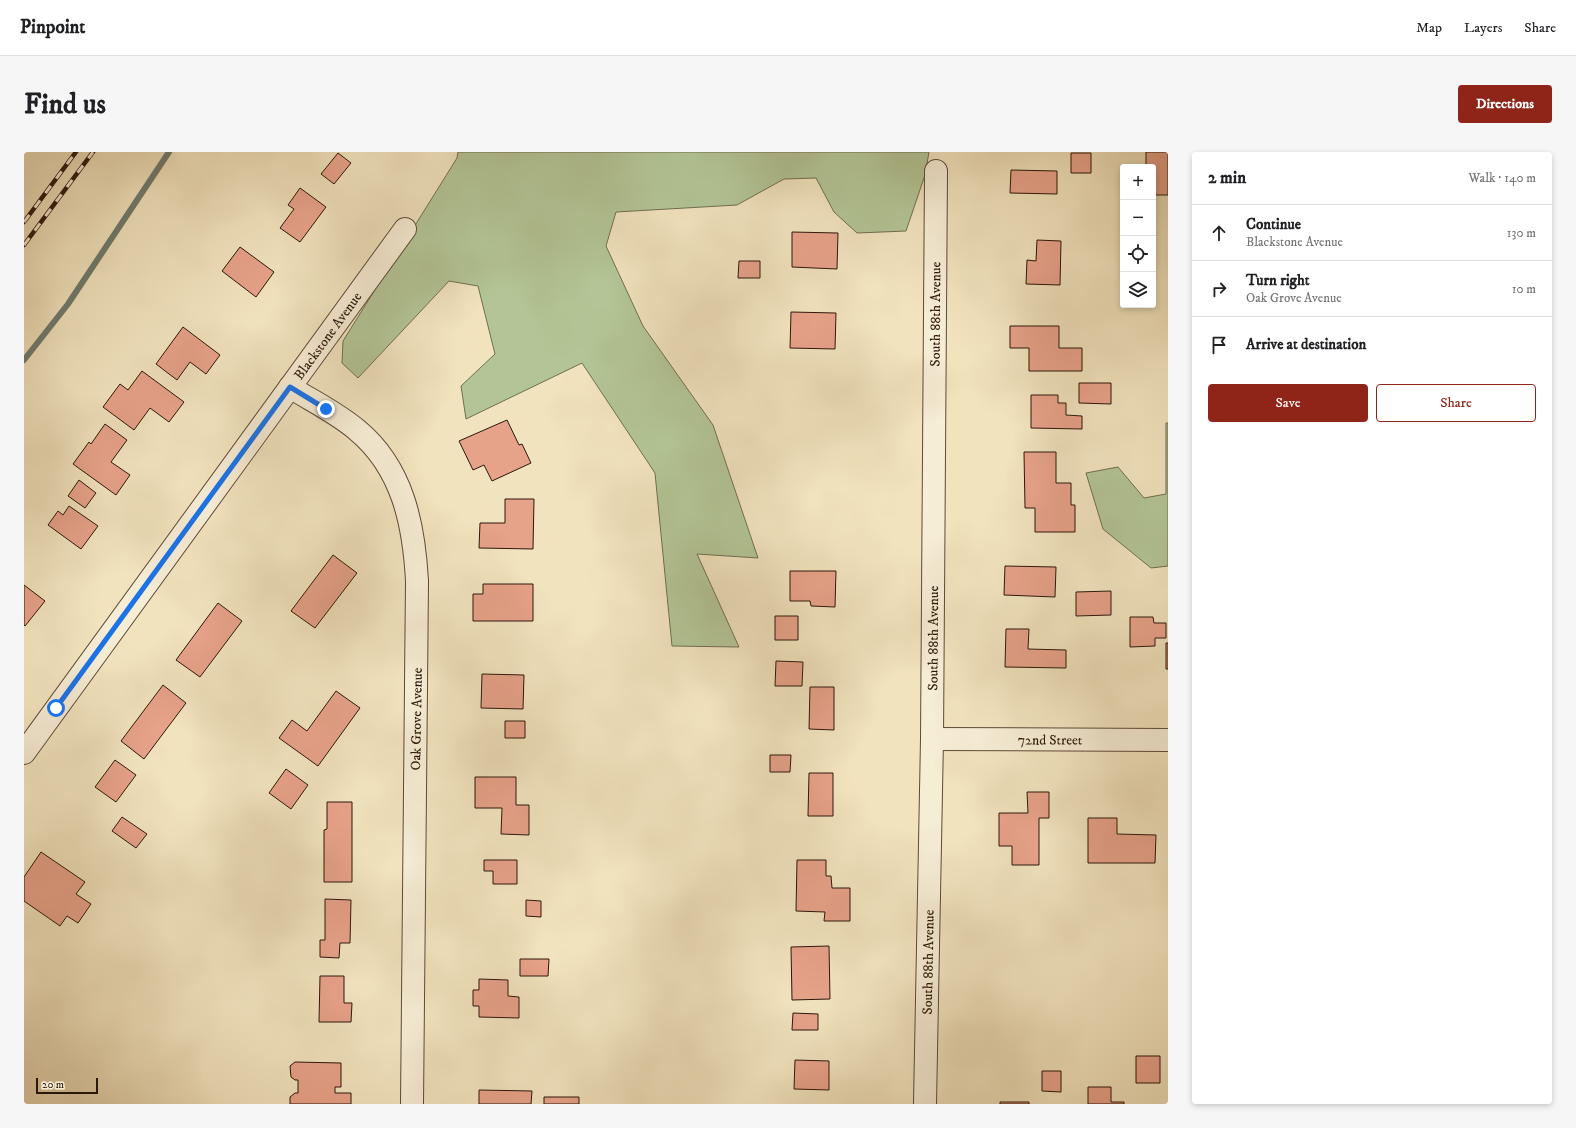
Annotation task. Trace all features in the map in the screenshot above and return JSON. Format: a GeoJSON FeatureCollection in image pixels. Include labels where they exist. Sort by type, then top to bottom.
{"type":"FeatureCollection","features":[{"type":"Feature","properties":{"kind":"street","name":"South 88th Avenue"},"geometry":{"type":"LineString","coordinates":[[925,1104],[932,739],[936,172]]}},
{"type":"Feature","properties":{"kind":"street","name":"Blackstone Avenue"},"geometry":{"type":"LineString","coordinates":[[24,753],[405,229]]}},
{"type":"Feature","properties":{"kind":"street","name":"Oak Grove Avenue"},"geometry":{"type":"LineString","coordinates":[[290,387],[357,430],[374,447],[390,471],[402,495],[412,525],[417,589],[412,1104]]}},
{"type":"Feature","properties":{"kind":"street","name":"72nd Street"},"geometry":{"type":"LineString","coordinates":[[932,739],[1168,740]]}},
{"type":"Feature","properties":{"kind":"green space"},"geometry":{"type":"Polygon","coordinates":[[[458,152],[929,152],[925,175],[906,231],[857,233],[834,212],[816,178],[784,179],[737,205],[616,212],[606,246],[643,326],[713,425],[758,558],[697,554],[739,647],[672,646],[655,473],[582,363],[466,419],[461,386],[495,354],[478,286],[449,281],[358,378],[342,363],[343,341],[457,158],[458,152]]]}},
{"type":"Feature","properties":{"kind":"green space"},"geometry":{"type":"Polygon","coordinates":[[[1166,423],[1168,423],[1168,566],[1151,568],[1103,529],[1086,473],[1118,467],[1144,498],[1166,494],[1166,423]]]}},
{"type":"Feature","properties":{"kind":"building"},"geometry":{"type":"Polygon","coordinates":[[[1146,152],[1168,152],[1168,195],[1156,195],[1156,164],[1146,164],[1146,152]]]}},
{"type":"Feature","properties":{"kind":"building"},"geometry":{"type":"Polygon","coordinates":[[[338,153],[351,163],[334,184],[321,174],[338,153]]]}},
{"type":"Feature","properties":{"kind":"building"},"geometry":{"type":"Polygon","coordinates":[[[1071,153],[1091,153],[1091,173],[1071,173],[1071,153]]]}},
{"type":"Feature","properties":{"kind":"building"},"geometry":{"type":"Polygon","coordinates":[[[1011,170],[1057,171],[1057,194],[1010,193],[1011,170]]]}},
{"type":"Feature","properties":{"kind":"building"},"geometry":{"type":"Polygon","coordinates":[[[300,188],[326,207],[300,242],[280,228],[294,209],[288,205],[300,188]]]}},
{"type":"Feature","properties":{"kind":"building"},"geometry":{"type":"Polygon","coordinates":[[[792,232],[838,233],[837,269],[792,267],[792,232]]]}},
{"type":"Feature","properties":{"kind":"building"},"geometry":{"type":"Polygon","coordinates":[[[1037,240],[1061,241],[1060,285],[1026,284],[1027,260],[1036,261],[1037,240]]]}},
{"type":"Feature","properties":{"kind":"building"},"geometry":{"type":"Polygon","coordinates":[[[240,247],[274,272],[256,297],[222,271],[240,247]]]}},
{"type":"Feature","properties":{"kind":"building"},"geometry":{"type":"Polygon","coordinates":[[[739,261],[760,261],[760,278],[738,278],[739,261]]]}},
{"type":"Feature","properties":{"kind":"building"},"geometry":{"type":"Polygon","coordinates":[[[791,312],[836,313],[835,349],[790,348],[791,312]]]}},
{"type":"Feature","properties":{"kind":"building"},"geometry":{"type":"Polygon","coordinates":[[[1010,326],[1059,326],[1059,348],[1082,348],[1082,371],[1029,371],[1029,348],[1010,348],[1010,326]]]}},
{"type":"Feature","properties":{"kind":"building"},"geometry":{"type":"Polygon","coordinates":[[[183,327],[220,355],[206,374],[190,362],[177,380],[156,364],[183,327]]]}},
{"type":"Feature","properties":{"kind":"building"},"geometry":{"type":"Polygon","coordinates":[[[142,371],[184,402],[169,422],[150,408],[134,430],[103,407],[120,384],[128,390],[142,371]]]}},
{"type":"Feature","properties":{"kind":"building"},"geometry":{"type":"Polygon","coordinates":[[[1079,383],[1111,383],[1111,404],[1079,403],[1079,383]]]}},
{"type":"Feature","properties":{"kind":"building"},"geometry":{"type":"Polygon","coordinates":[[[1031,395],[1058,395],[1058,403],[1066,403],[1066,415],[1082,416],[1082,429],[1031,428],[1031,395]]]}},
{"type":"Feature","properties":{"kind":"building"},"geometry":{"type":"Polygon","coordinates":[[[507,420],[519,445],[522,444],[531,463],[492,481],[484,465],[473,470],[459,441],[507,420]]]}},
{"type":"Feature","properties":{"kind":"building"},"geometry":{"type":"Polygon","coordinates":[[[105,424],[127,440],[111,462],[130,475],[116,495],[73,464],[89,442],[91,444],[105,424]]]}},
{"type":"Feature","properties":{"kind":"building"},"geometry":{"type":"Polygon","coordinates":[[[1024,452],[1056,452],[1056,483],[1071,483],[1071,505],[1075,505],[1075,532],[1035,532],[1035,508],[1025,508],[1024,452]]]}},
{"type":"Feature","properties":{"kind":"building"},"geometry":{"type":"Polygon","coordinates":[[[79,480],[96,493],[85,508],[68,496],[79,480]]]}},
{"type":"Feature","properties":{"kind":"building"},"geometry":{"type":"Polygon","coordinates":[[[505,499],[534,499],[533,549],[479,548],[480,523],[505,523],[505,499]]]}},
{"type":"Feature","properties":{"kind":"building"},"geometry":{"type":"Polygon","coordinates":[[[69,506],[98,526],[81,549],[48,525],[58,511],[63,515],[69,506]]]}},
{"type":"Feature","properties":{"kind":"building"},"geometry":{"type":"Polygon","coordinates":[[[333,555],[357,573],[315,628],[291,611],[333,555]]]}},
{"type":"Feature","properties":{"kind":"building"},"geometry":{"type":"Polygon","coordinates":[[[1005,566],[1056,567],[1055,597],[1004,595],[1005,566]]]}},
{"type":"Feature","properties":{"kind":"building"},"geometry":{"type":"Polygon","coordinates":[[[790,571],[836,571],[835,607],[811,606],[810,601],[790,601],[790,571]]]}},
{"type":"Feature","properties":{"kind":"building"},"geometry":{"type":"Polygon","coordinates":[[[483,584],[533,584],[533,621],[473,621],[473,594],[483,594],[483,584]]]}},
{"type":"Feature","properties":{"kind":"building"},"geometry":{"type":"Polygon","coordinates":[[[24,585],[45,601],[25,626],[24,625],[24,585]]]}},
{"type":"Feature","properties":{"kind":"building"},"geometry":{"type":"Polygon","coordinates":[[[1111,591],[1111,615],[1076,616],[1076,592],[1111,591]]]}},
{"type":"Feature","properties":{"kind":"building"},"geometry":{"type":"Polygon","coordinates":[[[218,603],[242,621],[200,677],[176,660],[218,603]]]}},
{"type":"Feature","properties":{"kind":"building"},"geometry":{"type":"Polygon","coordinates":[[[775,616],[798,616],[798,640],[775,640],[775,616]]]}},
{"type":"Feature","properties":{"kind":"building"},"geometry":{"type":"Polygon","coordinates":[[[1130,617],[1153,617],[1154,623],[1166,623],[1166,638],[1155,638],[1155,646],[1130,647],[1130,617]]]}},
{"type":"Feature","properties":{"kind":"building"},"geometry":{"type":"Polygon","coordinates":[[[1006,629],[1029,629],[1028,649],[1066,650],[1066,668],[1005,667],[1006,629]]]}},
{"type":"Feature","properties":{"kind":"building"},"geometry":{"type":"Polygon","coordinates":[[[1166,643],[1168,643],[1168,669],[1166,669],[1166,643]]]}},
{"type":"Feature","properties":{"kind":"building"},"geometry":{"type":"Polygon","coordinates":[[[776,661],[803,662],[802,686],[775,686],[776,661]]]}},
{"type":"Feature","properties":{"kind":"building"},"geometry":{"type":"Polygon","coordinates":[[[482,674],[524,675],[523,709],[481,708],[482,674]]]}},
{"type":"Feature","properties":{"kind":"building"},"geometry":{"type":"Polygon","coordinates":[[[163,685],[186,703],[144,759],[121,741],[163,685]]]}},
{"type":"Feature","properties":{"kind":"building"},"geometry":{"type":"Polygon","coordinates":[[[810,687],[834,687],[834,730],[809,729],[810,687]]]}},
{"type":"Feature","properties":{"kind":"building"},"geometry":{"type":"Polygon","coordinates":[[[336,691],[360,708],[318,766],[279,738],[292,720],[307,731],[336,691]]]}},
{"type":"Feature","properties":{"kind":"building"},"geometry":{"type":"Polygon","coordinates":[[[505,721],[525,721],[525,738],[505,738],[505,721]]]}},
{"type":"Feature","properties":{"kind":"building"},"geometry":{"type":"Polygon","coordinates":[[[770,755],[791,755],[790,772],[770,772],[770,755]]]}},
{"type":"Feature","properties":{"kind":"building"},"geometry":{"type":"Polygon","coordinates":[[[115,760],[136,775],[116,802],[95,787],[115,760]]]}},
{"type":"Feature","properties":{"kind":"building"},"geometry":{"type":"Polygon","coordinates":[[[286,769],[308,785],[291,809],[269,793],[286,769]]]}},
{"type":"Feature","properties":{"kind":"building"},"geometry":{"type":"Polygon","coordinates":[[[809,773],[833,773],[833,816],[808,816],[809,773]]]}},
{"type":"Feature","properties":{"kind":"building"},"geometry":{"type":"Polygon","coordinates":[[[475,777],[516,777],[516,805],[529,805],[529,835],[501,834],[502,808],[475,808],[475,777]]]}},
{"type":"Feature","properties":{"kind":"building"},"geometry":{"type":"Polygon","coordinates":[[[1027,792],[1049,792],[1049,818],[1039,818],[1039,865],[1012,865],[1012,846],[999,846],[999,813],[1028,813],[1027,792]]]}},
{"type":"Feature","properties":{"kind":"building"},"geometry":{"type":"Polygon","coordinates":[[[327,802],[352,802],[352,882],[324,882],[324,830],[327,829],[327,802]]]}},
{"type":"Feature","properties":{"kind":"building"},"geometry":{"type":"Polygon","coordinates":[[[122,817],[147,834],[136,848],[112,831],[122,817]]]}},
{"type":"Feature","properties":{"kind":"building"},"geometry":{"type":"Polygon","coordinates":[[[1088,818],[1117,818],[1117,834],[1156,835],[1155,863],[1088,863],[1088,818]]]}},
{"type":"Feature","properties":{"kind":"building"},"geometry":{"type":"Polygon","coordinates":[[[41,852],[85,882],[76,894],[91,904],[78,923],[67,916],[60,926],[24,901],[24,877],[41,852]]]}},
{"type":"Feature","properties":{"kind":"building"},"geometry":{"type":"Polygon","coordinates":[[[484,860],[517,860],[517,884],[493,884],[493,871],[484,871],[484,860]]]}},
{"type":"Feature","properties":{"kind":"building"},"geometry":{"type":"Polygon","coordinates":[[[797,860],[826,860],[826,876],[831,876],[832,888],[850,888],[850,921],[824,921],[825,912],[796,911],[797,860]]]}},
{"type":"Feature","properties":{"kind":"building"},"geometry":{"type":"Polygon","coordinates":[[[325,899],[351,900],[350,943],[340,943],[339,958],[320,957],[320,940],[325,940],[325,899]]]}},
{"type":"Feature","properties":{"kind":"building"},"geometry":{"type":"Polygon","coordinates":[[[526,900],[541,901],[541,917],[526,916],[526,900]]]}},
{"type":"Feature","properties":{"kind":"building"},"geometry":{"type":"Polygon","coordinates":[[[829,946],[830,999],[792,1000],[791,947],[829,946]]]}},
{"type":"Feature","properties":{"kind":"building"},"geometry":{"type":"Polygon","coordinates":[[[520,959],[549,959],[548,976],[520,976],[520,959]]]}},
{"type":"Feature","properties":{"kind":"building"},"geometry":{"type":"Polygon","coordinates":[[[320,976],[344,976],[344,1003],[352,1003],[351,1022],[319,1022],[320,976]]]}},
{"type":"Feature","properties":{"kind":"building"},"geometry":{"type":"Polygon","coordinates":[[[479,979],[508,980],[508,996],[519,997],[519,1018],[479,1017],[479,1006],[473,1006],[473,990],[479,990],[479,979]]]}},
{"type":"Feature","properties":{"kind":"building"},"geometry":{"type":"Polygon","coordinates":[[[793,1013],[818,1014],[818,1030],[792,1030],[793,1013]]]}},
{"type":"Feature","properties":{"kind":"building"},"geometry":{"type":"Polygon","coordinates":[[[1136,1056],[1160,1056],[1160,1083],[1136,1083],[1136,1056]]]}},
{"type":"Feature","properties":{"kind":"building"},"geometry":{"type":"Polygon","coordinates":[[[795,1060],[829,1061],[829,1090],[794,1089],[795,1060]]]}},
{"type":"Feature","properties":{"kind":"building"},"geometry":{"type":"Polygon","coordinates":[[[295,1062],[341,1063],[341,1087],[335,1087],[335,1093],[351,1093],[351,1104],[290,1104],[290,1097],[295,1093],[298,1093],[298,1080],[291,1077],[290,1066],[295,1062]]]}},
{"type":"Feature","properties":{"kind":"building"},"geometry":{"type":"Polygon","coordinates":[[[1042,1071],[1061,1071],[1061,1092],[1042,1091],[1042,1071]]]}},
{"type":"Feature","properties":{"kind":"building"},"geometry":{"type":"Polygon","coordinates":[[[1088,1087],[1111,1087],[1111,1102],[1124,1102],[1124,1104],[1088,1104],[1088,1087]]]}},
{"type":"Feature","properties":{"kind":"building"},"geometry":{"type":"Polygon","coordinates":[[[479,1090],[532,1091],[531,1104],[479,1104],[479,1090]]]}},
{"type":"Feature","properties":{"kind":"building"},"geometry":{"type":"Polygon","coordinates":[[[544,1097],[579,1097],[579,1104],[544,1104],[544,1097]]]}},
{"type":"Feature","properties":{"kind":"building"},"geometry":{"type":"Polygon","coordinates":[[[1000,1102],[1029,1102],[1029,1104],[1000,1104],[1000,1102]]]}},
{"type":"Feature","properties":{"kind":"waterway"},"geometry":{"type":"LineString","coordinates":[[24,360],[68,304],[169,152]]}},
{"type":"Feature","properties":{"kind":"railway"},"geometry":{"type":"LineString","coordinates":[[24,222],[76,152]]}},
{"type":"Feature","properties":{"kind":"railway"},"geometry":{"type":"LineString","coordinates":[[24,245],[93,152]]}},
{"type":"Feature","properties":{"kind":"route"},"geometry":{"type":"LineString","coordinates":[[56,708],[290,387],[326,409]]}}]}
